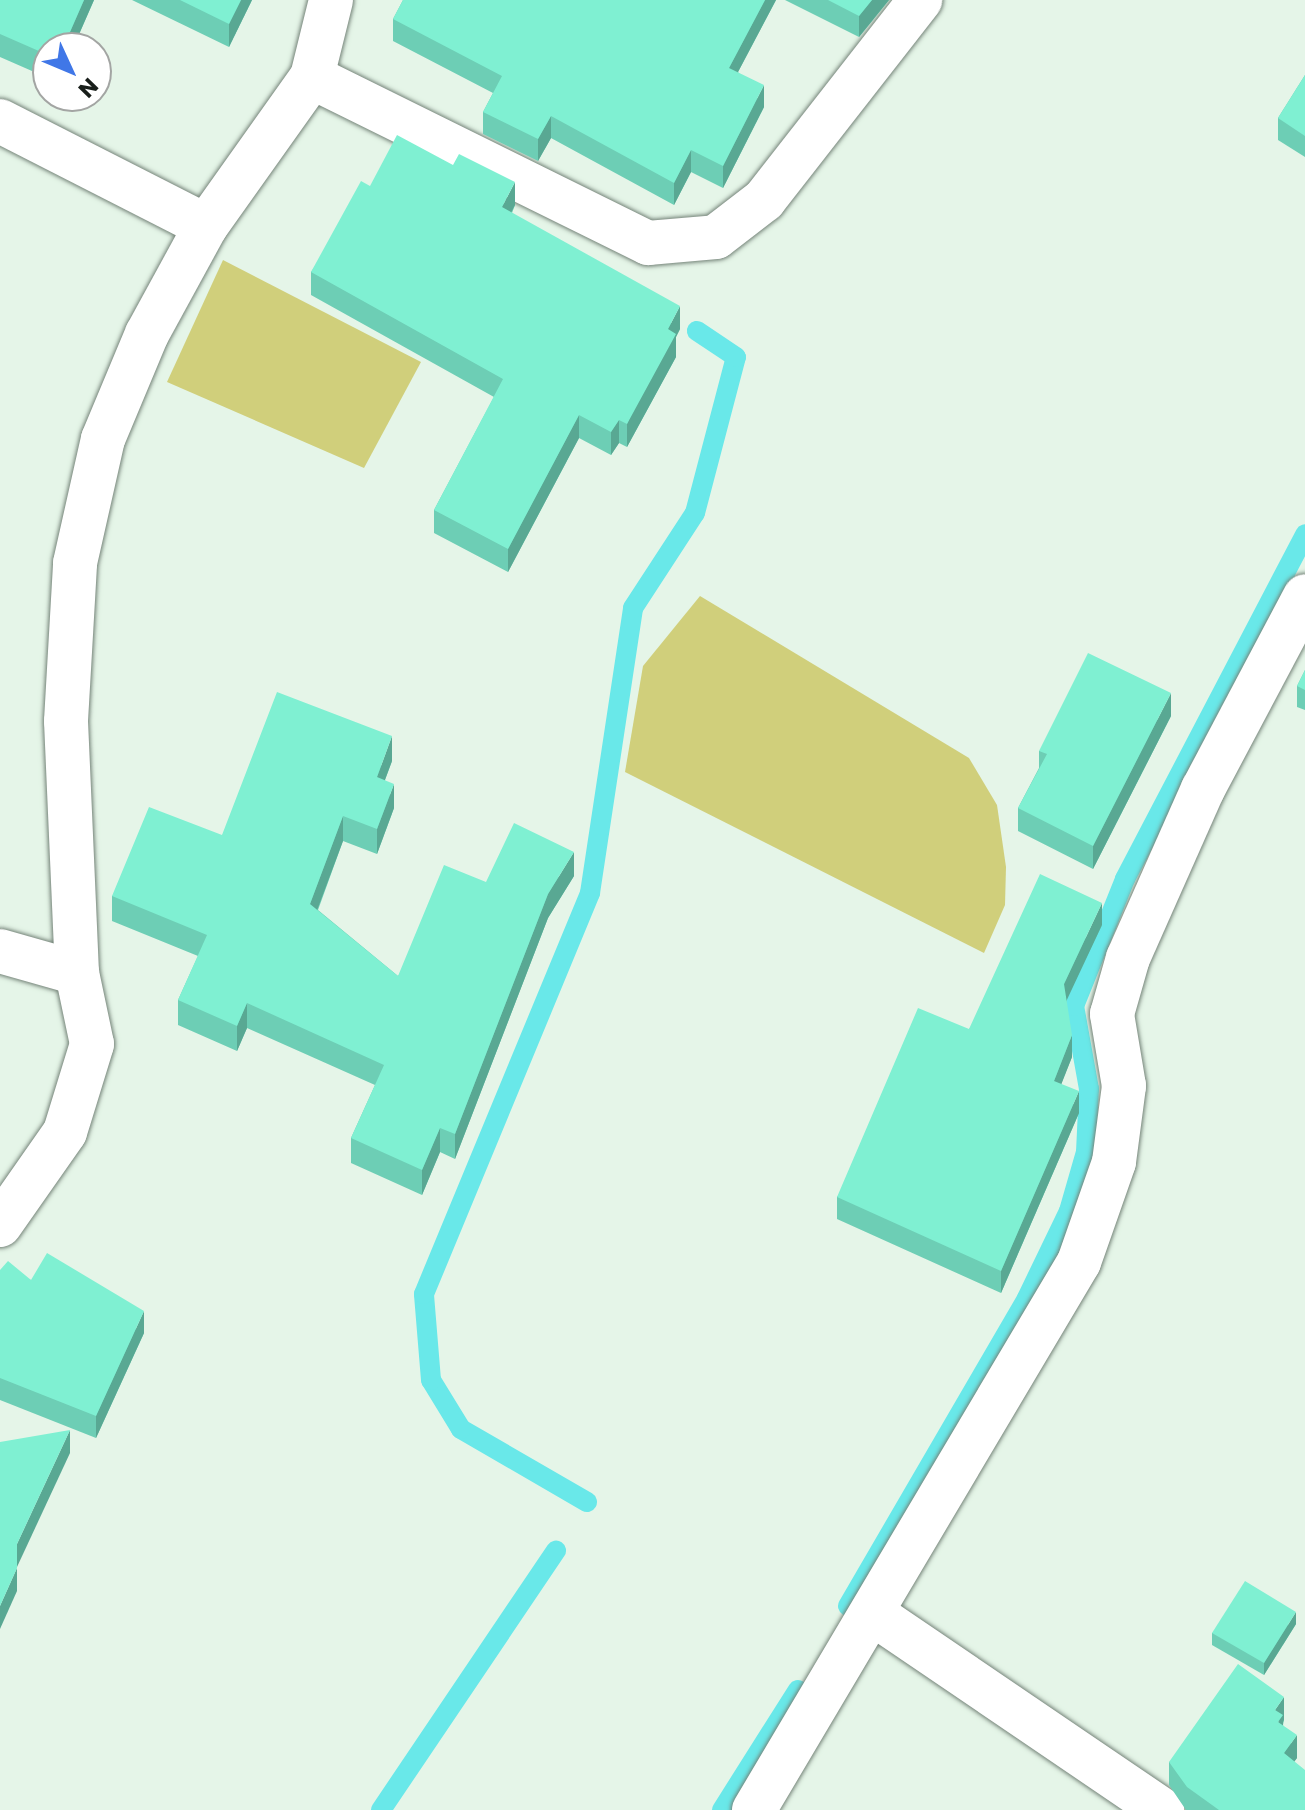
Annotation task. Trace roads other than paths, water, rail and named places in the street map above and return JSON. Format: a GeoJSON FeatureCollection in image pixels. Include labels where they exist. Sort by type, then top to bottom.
{"type":"FeatureCollection","features":[{"type":"Feature","properties":{"kind":"street"},"geometry":{"type":"LineString","coordinates":[[0,1225],[70,1118],[92,1044],[77,973],[66,721],[75,563],[103,439],[147,334],[206,226],[312,77],[331,0]]}},
{"type":"Feature","properties":{"kind":"street"},"geometry":{"type":"LineString","coordinates":[[312,77],[648,243],[716,237],[764,200],[920,0]]}},
{"type":"Feature","properties":{"kind":"street"},"geometry":{"type":"LineString","coordinates":[[0,121],[206,226]]}},
{"type":"Feature","properties":{"kind":"street"},"geometry":{"type":"LineString","coordinates":[[754,1810],[1079,1262],[1114,1162],[1124,1086],[1112,1014],[1128,958],[1203,789],[1305,596]]}},
{"type":"Feature","properties":{"kind":"street"},"geometry":{"type":"LineString","coordinates":[[0,951],[77,973]]}},
{"type":"Feature","properties":{"kind":"street"},"geometry":{"type":"LineString","coordinates":[[872,1613],[1162,1810]]}},
{"type":"Feature","properties":{"kind":"waterway"},"geometry":{"type":"LineString","coordinates":[[587,1502],[461,1429],[431,1380],[424,1294],[590,893],[633,608],[695,513],[736,357],[697,331]]}},
{"type":"Feature","properties":{"kind":"waterway"},"geometry":{"type":"LineString","coordinates":[[848,1606],[1027,1298],[1069,1211],[1086,1152],[1089,1089],[1074,1006],[1125,879],[1305,534]]}},
{"type":"Feature","properties":{"kind":"waterway"},"geometry":{"type":"LineString","coordinates":[[381,1810],[556,1551]]}},
{"type":"Feature","properties":{"kind":"waterway"},"geometry":{"type":"LineString","coordinates":[[722,1810],[798,1690]]}}]}
